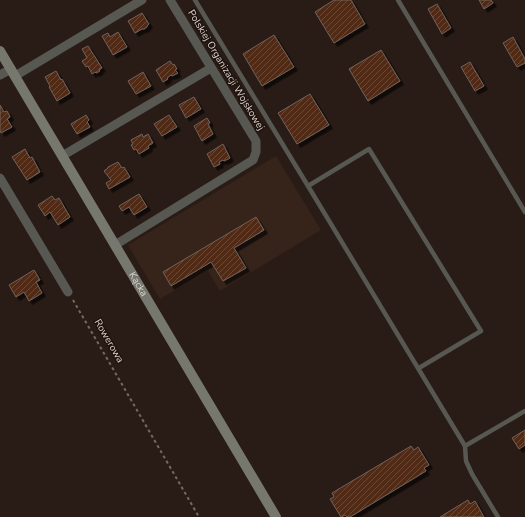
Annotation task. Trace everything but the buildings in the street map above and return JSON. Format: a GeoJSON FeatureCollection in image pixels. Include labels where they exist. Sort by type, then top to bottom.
{"type":"FeatureCollection","features":[{"type":"Feature","properties":{"kind":"street"},"geometry":{"type":"LineString","coordinates":[[0,75],[13,72],[142,0]]}},
{"type":"Feature","properties":{"kind":"street","name":"Polskiej Organizacji Wojskowej"},"geometry":{"type":"LineString","coordinates":[[115,245],[253,160],[256,152],[256,141],[170,0]]}},
{"type":"Feature","properties":{"kind":"street","name":"Kącka"},"geometry":{"type":"LineString","coordinates":[[0,51],[276,517]]}},
{"type":"Feature","properties":{"kind":"street"},"geometry":{"type":"LineString","coordinates":[[62,156],[211,68]]}},
{"type":"Feature","properties":{"kind":"street"},"geometry":{"type":"LineString","coordinates":[[0,178],[68,292]]}},
{"type":"Feature","properties":{"kind":"lane"},"geometry":{"type":"LineString","coordinates":[[195,0],[465,446],[466,461],[472,474],[498,517]]}},
{"type":"Feature","properties":{"kind":"lane"},"geometry":{"type":"LineString","coordinates":[[398,0],[525,212]]}},
{"type":"Feature","properties":{"kind":"lane"},"geometry":{"type":"LineString","coordinates":[[308,186],[369,149],[481,331],[419,368]]}},
{"type":"Feature","properties":{"kind":"lane"},"geometry":{"type":"LineString","coordinates":[[465,446],[525,411]]}},
{"type":"Feature","properties":{"kind":"path","name":"Rowerowa"},"geometry":{"type":"LineString","coordinates":[[68,292],[199,517]]}},
{"type":"Feature","properties":{"kind":"shaded area"},"geometry":{"type":"Polygon","coordinates":[[[276,156],[321,230],[220,291],[208,271],[160,299],[128,245],[276,156]]]}}]}
